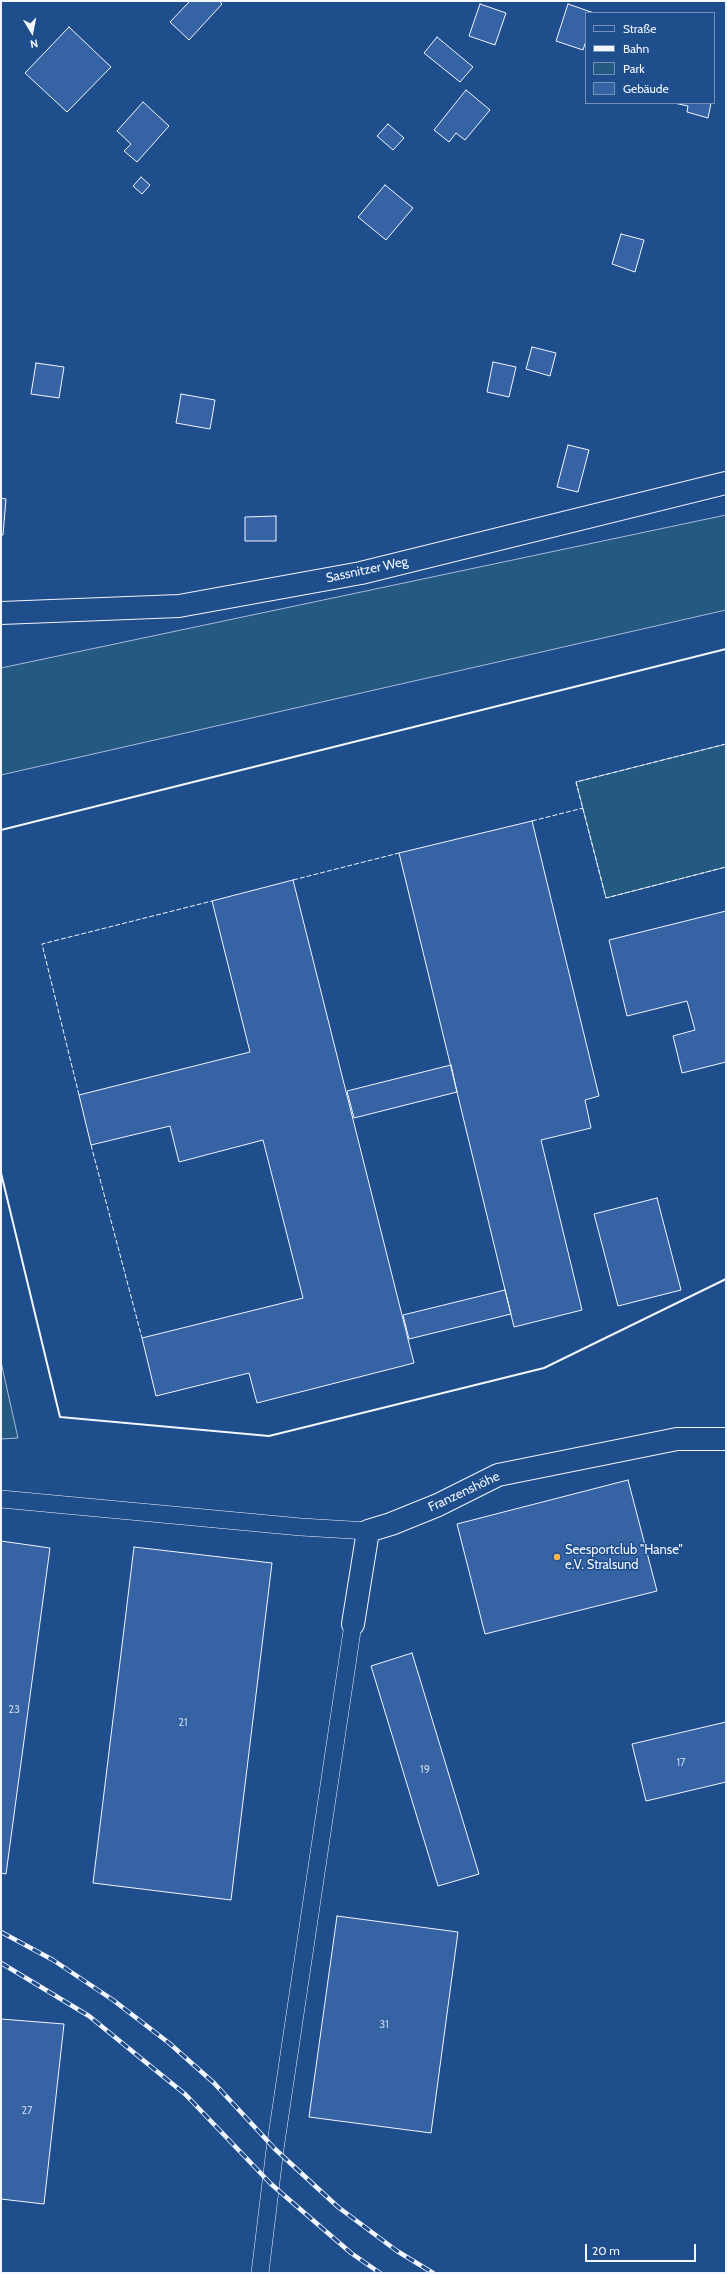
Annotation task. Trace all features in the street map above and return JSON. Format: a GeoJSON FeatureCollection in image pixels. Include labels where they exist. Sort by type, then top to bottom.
{"type":"FeatureCollection","features":[{"type":"Feature","properties":{"kind":"street","name":"Sassnitzer Weg"},"geometry":{"type":"LineString","coordinates":[[1,613],[179,606],[361,573],[726,483]]}},
{"type":"Feature","properties":{"kind":"street","name":"Franzenshöhe"},"geometry":{"type":"LineString","coordinates":[[368,1531],[391,1524],[438,1505],[498,1475],[677,1439],[726,1439]]}},
{"type":"Feature","properties":{"kind":"street"},"geometry":{"type":"LineString","coordinates":[[353,1624],[368,1531]]}},
{"type":"Feature","properties":{"kind":"lane"},"geometry":{"type":"LineString","coordinates":[[1,1499],[301,1527],[368,1531]]}},
{"type":"Feature","properties":{"kind":"lane"},"geometry":{"type":"LineString","coordinates":[[260,2273],[275,2149],[353,1624]]}},
{"type":"Feature","properties":{"kind":"green space"},"geometry":{"type":"Polygon","coordinates":[[[726,515],[726,610],[1,775],[1,668],[726,515]]]}},
{"type":"Feature","properties":{"kind":"green space"},"geometry":{"type":"Polygon","coordinates":[[[726,744],[726,867],[606,898],[576,782],[726,744]]]}},
{"type":"Feature","properties":{"kind":"green space"},"geometry":{"type":"Polygon","coordinates":[[[1,1362],[18,1438],[1,1439],[1,1362]]]}},
{"type":"Feature","properties":{"kind":"building"},"geometry":{"type":"Polygon","coordinates":[[[190,1],[219,1],[222,4],[189,40],[170,22],[190,1]]]}},
{"type":"Feature","properties":{"kind":"building"},"geometry":{"type":"Polygon","coordinates":[[[480,4],[506,13],[495,45],[469,36],[480,4]]]}},
{"type":"Feature","properties":{"kind":"building"},"geometry":{"type":"Polygon","coordinates":[[[568,4],[591,12],[585,12],[585,44],[583,50],[556,41],[568,4]]]}},
{"type":"Feature","properties":{"kind":"building"},"geometry":{"type":"Polygon","coordinates":[[[69,27],[111,67],[67,112],[25,73],[69,27]]]}},
{"type":"Feature","properties":{"kind":"building"},"geometry":{"type":"Polygon","coordinates":[[[437,37],[473,67],[460,82],[424,53],[437,37]]]}},
{"type":"Feature","properties":{"kind":"building"},"geometry":{"type":"Polygon","coordinates":[[[466,90],[490,110],[465,140],[456,133],[449,142],[434,130],[466,90]]]}},
{"type":"Feature","properties":{"kind":"building"},"geometry":{"type":"Polygon","coordinates":[[[143,102],[169,126],[137,162],[124,151],[131,144],[117,131],[143,102]]]}},
{"type":"Feature","properties":{"kind":"building"},"geometry":{"type":"Polygon","coordinates":[[[679,104],[711,104],[708,118],[687,112],[688,106],[679,104]]]}},
{"type":"Feature","properties":{"kind":"building"},"geometry":{"type":"Polygon","coordinates":[[[388,124],[404,138],[393,150],[377,136],[388,124]]]}},
{"type":"Feature","properties":{"kind":"building"},"geometry":{"type":"Polygon","coordinates":[[[141,177],[150,185],[142,194],[133,186],[141,177]]]}},
{"type":"Feature","properties":{"kind":"building"},"geometry":{"type":"Polygon","coordinates":[[[385,185],[413,208],[386,240],[358,217],[385,185]]]}},
{"type":"Feature","properties":{"kind":"building"},"geometry":{"type":"Polygon","coordinates":[[[621,234],[644,240],[635,272],[612,264],[621,234]]]}},
{"type":"Feature","properties":{"kind":"building"},"geometry":{"type":"Polygon","coordinates":[[[532,347],[556,353],[550,376],[526,369],[532,347]]]}},
{"type":"Feature","properties":{"kind":"building"},"geometry":{"type":"Polygon","coordinates":[[[493,362],[516,367],[509,397],[487,392],[493,362]]]}},
{"type":"Feature","properties":{"kind":"building"},"geometry":{"type":"Polygon","coordinates":[[[36,363],[64,367],[59,398],[31,394],[36,363]]]}},
{"type":"Feature","properties":{"kind":"building"},"geometry":{"type":"Polygon","coordinates":[[[181,394],[215,400],[210,429],[176,423],[181,394]]]}},
{"type":"Feature","properties":{"kind":"building"},"geometry":{"type":"Polygon","coordinates":[[[568,445],[589,450],[578,492],[557,487],[568,445]]]}},
{"type":"Feature","properties":{"kind":"building"},"geometry":{"type":"Polygon","coordinates":[[[1,498],[6,499],[3,535],[1,535],[1,498]]]}},
{"type":"Feature","properties":{"kind":"building"},"geometry":{"type":"Polygon","coordinates":[[[276,516],[276,541],[245,541],[245,517],[276,516]]]}},
{"type":"Feature","properties":{"kind":"building"},"geometry":{"type":"Polygon","coordinates":[[[532,821],[599,1096],[585,1100],[591,1128],[541,1140],[582,1310],[514,1327],[399,853],[532,821]]]}},
{"type":"Feature","properties":{"kind":"building"},"geometry":{"type":"Polygon","coordinates":[[[293,880],[414,1363],[257,1403],[249,1373],[156,1396],[142,1338],[303,1298],[263,1140],[179,1162],[170,1126],[91,1145],[79,1095],[250,1052],[212,901],[293,880]]]}},
{"type":"Feature","properties":{"kind":"building"},"geometry":{"type":"Polygon","coordinates":[[[726,911],[726,1062],[682,1073],[673,1036],[695,1030],[687,1001],[627,1016],[609,940],[726,911]]]}},
{"type":"Feature","properties":{"kind":"building"},"geometry":{"type":"Polygon","coordinates":[[[451,1065],[457,1092],[354,1118],[347,1091],[451,1065]]]}},
{"type":"Feature","properties":{"kind":"building"},"geometry":{"type":"Polygon","coordinates":[[[657,1198],[681,1290],[618,1306],[594,1214],[657,1198]]]}},
{"type":"Feature","properties":{"kind":"building"},"geometry":{"type":"Polygon","coordinates":[[[505,1290],[511,1314],[409,1339],[403,1315],[505,1290]]]}},
{"type":"Feature","properties":{"kind":"building","name":"Seesportclub \"Hanse\" e.V. Stralsund"},"geometry":{"type":"Polygon","coordinates":[[[628,1480],[657,1591],[485,1634],[457,1524],[628,1480]]]}},
{"type":"Feature","properties":{"kind":"building"},"geometry":{"type":"Polygon","coordinates":[[[1,1541],[50,1548],[6,1874],[1,1873],[1,1541]]]}},
{"type":"Feature","properties":{"kind":"building"},"geometry":{"type":"Polygon","coordinates":[[[134,1547],[272,1563],[231,1900],[93,1883],[134,1547]]]}},
{"type":"Feature","properties":{"kind":"building"},"geometry":{"type":"Polygon","coordinates":[[[412,1653],[479,1874],[438,1886],[371,1666],[412,1653]]]}},
{"type":"Feature","properties":{"kind":"building"},"geometry":{"type":"Polygon","coordinates":[[[726,1722],[726,1782],[646,1801],[632,1744],[726,1722]]]}},
{"type":"Feature","properties":{"kind":"building"},"geometry":{"type":"Polygon","coordinates":[[[337,1916],[458,1932],[431,2133],[309,2117],[337,1916]]]}},
{"type":"Feature","properties":{"kind":"building"},"geometry":{"type":"Polygon","coordinates":[[[1,2019],[64,2024],[44,2204],[1,2199],[1,2019]]]}},
{"type":"Feature","properties":{"kind":"railway"},"geometry":{"type":"LineString","coordinates":[[1,1932],[53,1960],[113,2000],[169,2043],[214,2083],[275,2149],[338,2207],[397,2251],[433,2273]]}},
{"type":"Feature","properties":{"kind":"railway"},"geometry":{"type":"LineString","coordinates":[[1,1963],[89,2016],[185,2094],[271,2184],[351,2253],[380,2273]]}},
{"type":"Feature","properties":{"kind":"fence"},"geometry":{"type":"LineString","coordinates":[[726,744],[576,782],[606,898],[726,867]]}},
{"type":"Feature","properties":{"kind":"fence"},"geometry":{"type":"LineString","coordinates":[[532,821],[583,808]]}},
{"type":"Feature","properties":{"kind":"fence"},"geometry":{"type":"LineString","coordinates":[[293,880],[399,853]]}},
{"type":"Feature","properties":{"kind":"fence"},"geometry":{"type":"LineString","coordinates":[[79,1095],[42,944],[212,901]]}},
{"type":"Feature","properties":{"kind":"fence"},"geometry":{"type":"LineString","coordinates":[[91,1145],[142,1338]]}},
{"type":"Feature","properties":{"kind":"wall"},"geometry":{"type":"LineString","coordinates":[[1,830],[726,649]]}},
{"type":"Feature","properties":{"kind":"wall"},"geometry":{"type":"LineString","coordinates":[[1,1173],[60,1417],[269,1436],[544,1368],[726,1279]]}},
{"type":"Feature","properties":{"kind":"place","name":"Seesportclub \"Hanse\" e.V. Stralsund"},"geometry":{"type":"Point","coordinates":[557,1557]}}]}
